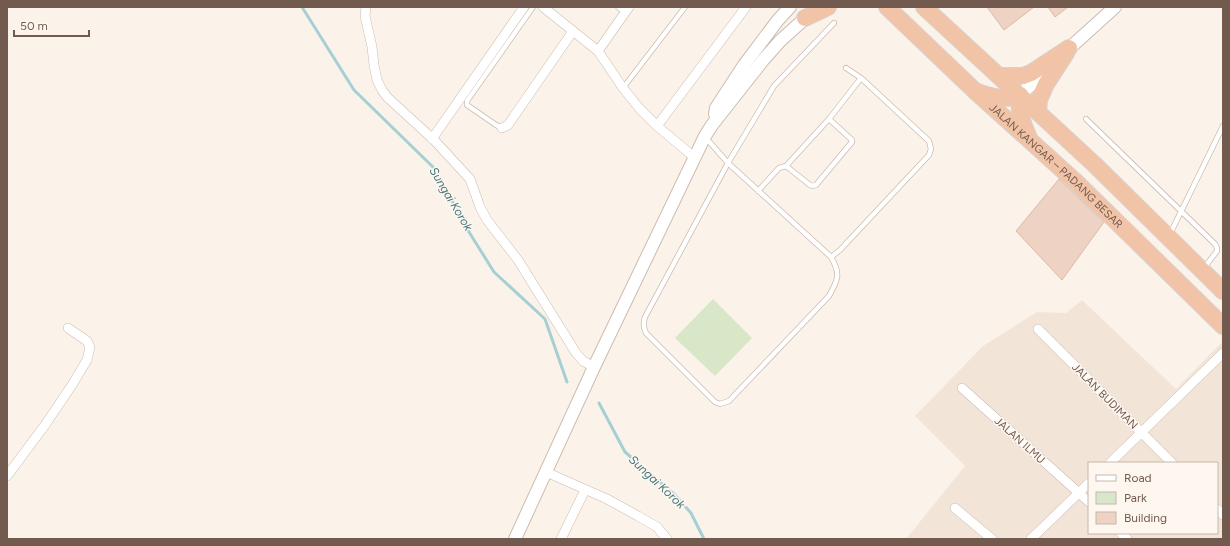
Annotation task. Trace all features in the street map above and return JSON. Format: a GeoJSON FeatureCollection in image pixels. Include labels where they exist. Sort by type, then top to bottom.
{"type":"FeatureCollection","features":[{"type":"Feature","properties":{"kind":"highway"},"geometry":{"type":"LineString","coordinates":[[805,18],[828,7]]}},
{"type":"Feature","properties":{"kind":"highway"},"geometry":{"type":"LineString","coordinates":[[924,7],[1095,165],[1223,291]]}},
{"type":"Feature","properties":{"kind":"highway","name":"JALAN KANGAR – PADANG BESAR"},"geometry":{"type":"LineString","coordinates":[[887,9],[1077,183],[1223,326]]}},
{"type":"Feature","properties":{"kind":"highway"},"geometry":{"type":"LineString","coordinates":[[1000,76],[1023,76],[1069,48]]}},
{"type":"Feature","properties":{"kind":"highway"},"geometry":{"type":"LineString","coordinates":[[1038,112],[1039,100],[1046,84],[1069,48]]}},
{"type":"Feature","properties":{"kind":"highway"},"geometry":{"type":"LineString","coordinates":[[975,91],[994,97],[1009,99],[1020,95]]}},
{"type":"Feature","properties":{"kind":"highway"},"geometry":{"type":"LineString","coordinates":[[1020,95],[1018,107],[1030,140]]}},
{"type":"Feature","properties":{"kind":"highway"},"geometry":{"type":"LineString","coordinates":[[1077,183],[1095,165]]}},
{"type":"Feature","properties":{"kind":"street"},"geometry":{"type":"LineString","coordinates":[[366,7],[365,16],[372,47],[374,65],[377,80],[382,90],[387,97],[432,139],[470,179],[480,207],[487,220],[518,260],[576,353],[583,361],[594,367]]}},
{"type":"Feature","properties":{"kind":"street"},"geometry":{"type":"LineString","coordinates":[[432,139],[524,7]]}},
{"type":"Feature","properties":{"kind":"street"},"geometry":{"type":"LineString","coordinates":[[543,7],[598,51],[623,88],[639,108],[656,126],[694,157]]}},
{"type":"Feature","properties":{"kind":"street"},"geometry":{"type":"LineString","coordinates":[[656,126],[746,7]]}},
{"type":"Feature","properties":{"kind":"street"},"geometry":{"type":"LineString","coordinates":[[712,125],[716,108],[730,86],[789,7]]}},
{"type":"Feature","properties":{"kind":"street"},"geometry":{"type":"LineString","coordinates":[[515,539],[594,367],[644,263],[654,246],[705,136],[764,59],[780,41],[818,7]]}},
{"type":"Feature","properties":{"kind":"street"},"geometry":{"type":"LineString","coordinates":[[1020,95],[1115,7]]}},
{"type":"Feature","properties":{"kind":"street"},"geometry":{"type":"LineString","coordinates":[[598,51],[624,9]]}},
{"type":"Feature","properties":{"kind":"street"},"geometry":{"type":"LineString","coordinates":[[502,128],[508,125],[573,31]]}},
{"type":"Feature","properties":{"kind":"street"},"geometry":{"type":"LineString","coordinates":[[7,476],[45,425],[87,360],[90,347],[87,341],[68,328]]}},
{"type":"Feature","properties":{"kind":"street","name":"JALAN BUDIMAN"},"geometry":{"type":"LineString","coordinates":[[1038,329],[1171,462]]}},
{"type":"Feature","properties":{"kind":"street"},"geometry":{"type":"LineString","coordinates":[[1111,462],[1222,356]]}},
{"type":"Feature","properties":{"kind":"street","name":"JALAN ILMU"},"geometry":{"type":"LineString","coordinates":[[962,388],[1088,501]]}},
{"type":"Feature","properties":{"kind":"street"},"geometry":{"type":"LineString","coordinates":[[546,472],[638,516],[657,527],[667,539]]}},
{"type":"Feature","properties":{"kind":"street"},"geometry":{"type":"LineString","coordinates":[[1031,539],[1088,484]]}},
{"type":"Feature","properties":{"kind":"street"},"geometry":{"type":"LineString","coordinates":[[561,539],[585,490]]}},
{"type":"Feature","properties":{"kind":"street"},"geometry":{"type":"LineString","coordinates":[[955,508],[992,539]]}},
{"type":"Feature","properties":{"kind":"lane"},"geometry":{"type":"LineString","coordinates":[[502,128],[467,105],[467,101],[533,7]]}},
{"type":"Feature","properties":{"kind":"lane"},"geometry":{"type":"LineString","coordinates":[[623,88],[685,7]]}},
{"type":"Feature","properties":{"kind":"lane"},"geometry":{"type":"LineString","coordinates":[[705,136],[728,163],[831,257],[837,267],[837,282],[829,296],[729,401],[720,404],[715,402],[646,333],[643,323],[728,163],[774,86],[834,23]]}},
{"type":"Feature","properties":{"kind":"lane"},"geometry":{"type":"LineString","coordinates":[[831,257],[840,250],[929,154],[931,150],[929,141],[860,78],[846,68]]}},
{"type":"Feature","properties":{"kind":"lane"},"geometry":{"type":"LineString","coordinates":[[758,191],[779,168],[786,166],[829,119],[860,78]]}},
{"type":"Feature","properties":{"kind":"lane"},"geometry":{"type":"LineString","coordinates":[[786,166],[810,185],[816,185],[852,142],[852,140],[829,119]]}},
{"type":"Feature","properties":{"kind":"lane"},"geometry":{"type":"LineString","coordinates":[[1086,119],[1218,248],[1202,271]]}},
{"type":"Feature","properties":{"kind":"lane"},"geometry":{"type":"LineString","coordinates":[[1168,238],[1223,126]]}},
{"type":"Feature","properties":{"kind":"shaded area"},"geometry":{"type":"Polygon","coordinates":[[[1082,300],[1176,389],[1223,341],[1223,539],[906,539],[965,466],[915,416],[983,346],[1037,312],[1066,313],[1082,300]]]}},
{"type":"Feature","properties":{"kind":"green space"},"geometry":{"type":"Polygon","coordinates":[[[713,299],[752,338],[715,376],[675,338],[713,299]]]}},
{"type":"Feature","properties":{"kind":"building"},"geometry":{"type":"Polygon","coordinates":[[[987,7],[1034,7],[1004,30],[987,7]]]}},
{"type":"Feature","properties":{"kind":"building"},"geometry":{"type":"Polygon","coordinates":[[[1048,7],[1068,7],[1055,17],[1048,7]]]}},
{"type":"Feature","properties":{"kind":"building"},"geometry":{"type":"Polygon","coordinates":[[[1059,179],[1104,222],[1062,280],[1016,231],[1059,179]]]}},
{"type":"Feature","properties":{"kind":"waterway","name":"Sungai Korok"},"geometry":{"type":"LineString","coordinates":[[302,7],[354,90],[434,168],[469,232],[494,272],[545,319],[567,382]]}},
{"type":"Feature","properties":{"kind":"waterway","name":"Sungai Korok"},"geometry":{"type":"LineString","coordinates":[[599,403],[625,452],[675,495],[691,513],[704,539]]}}]}
